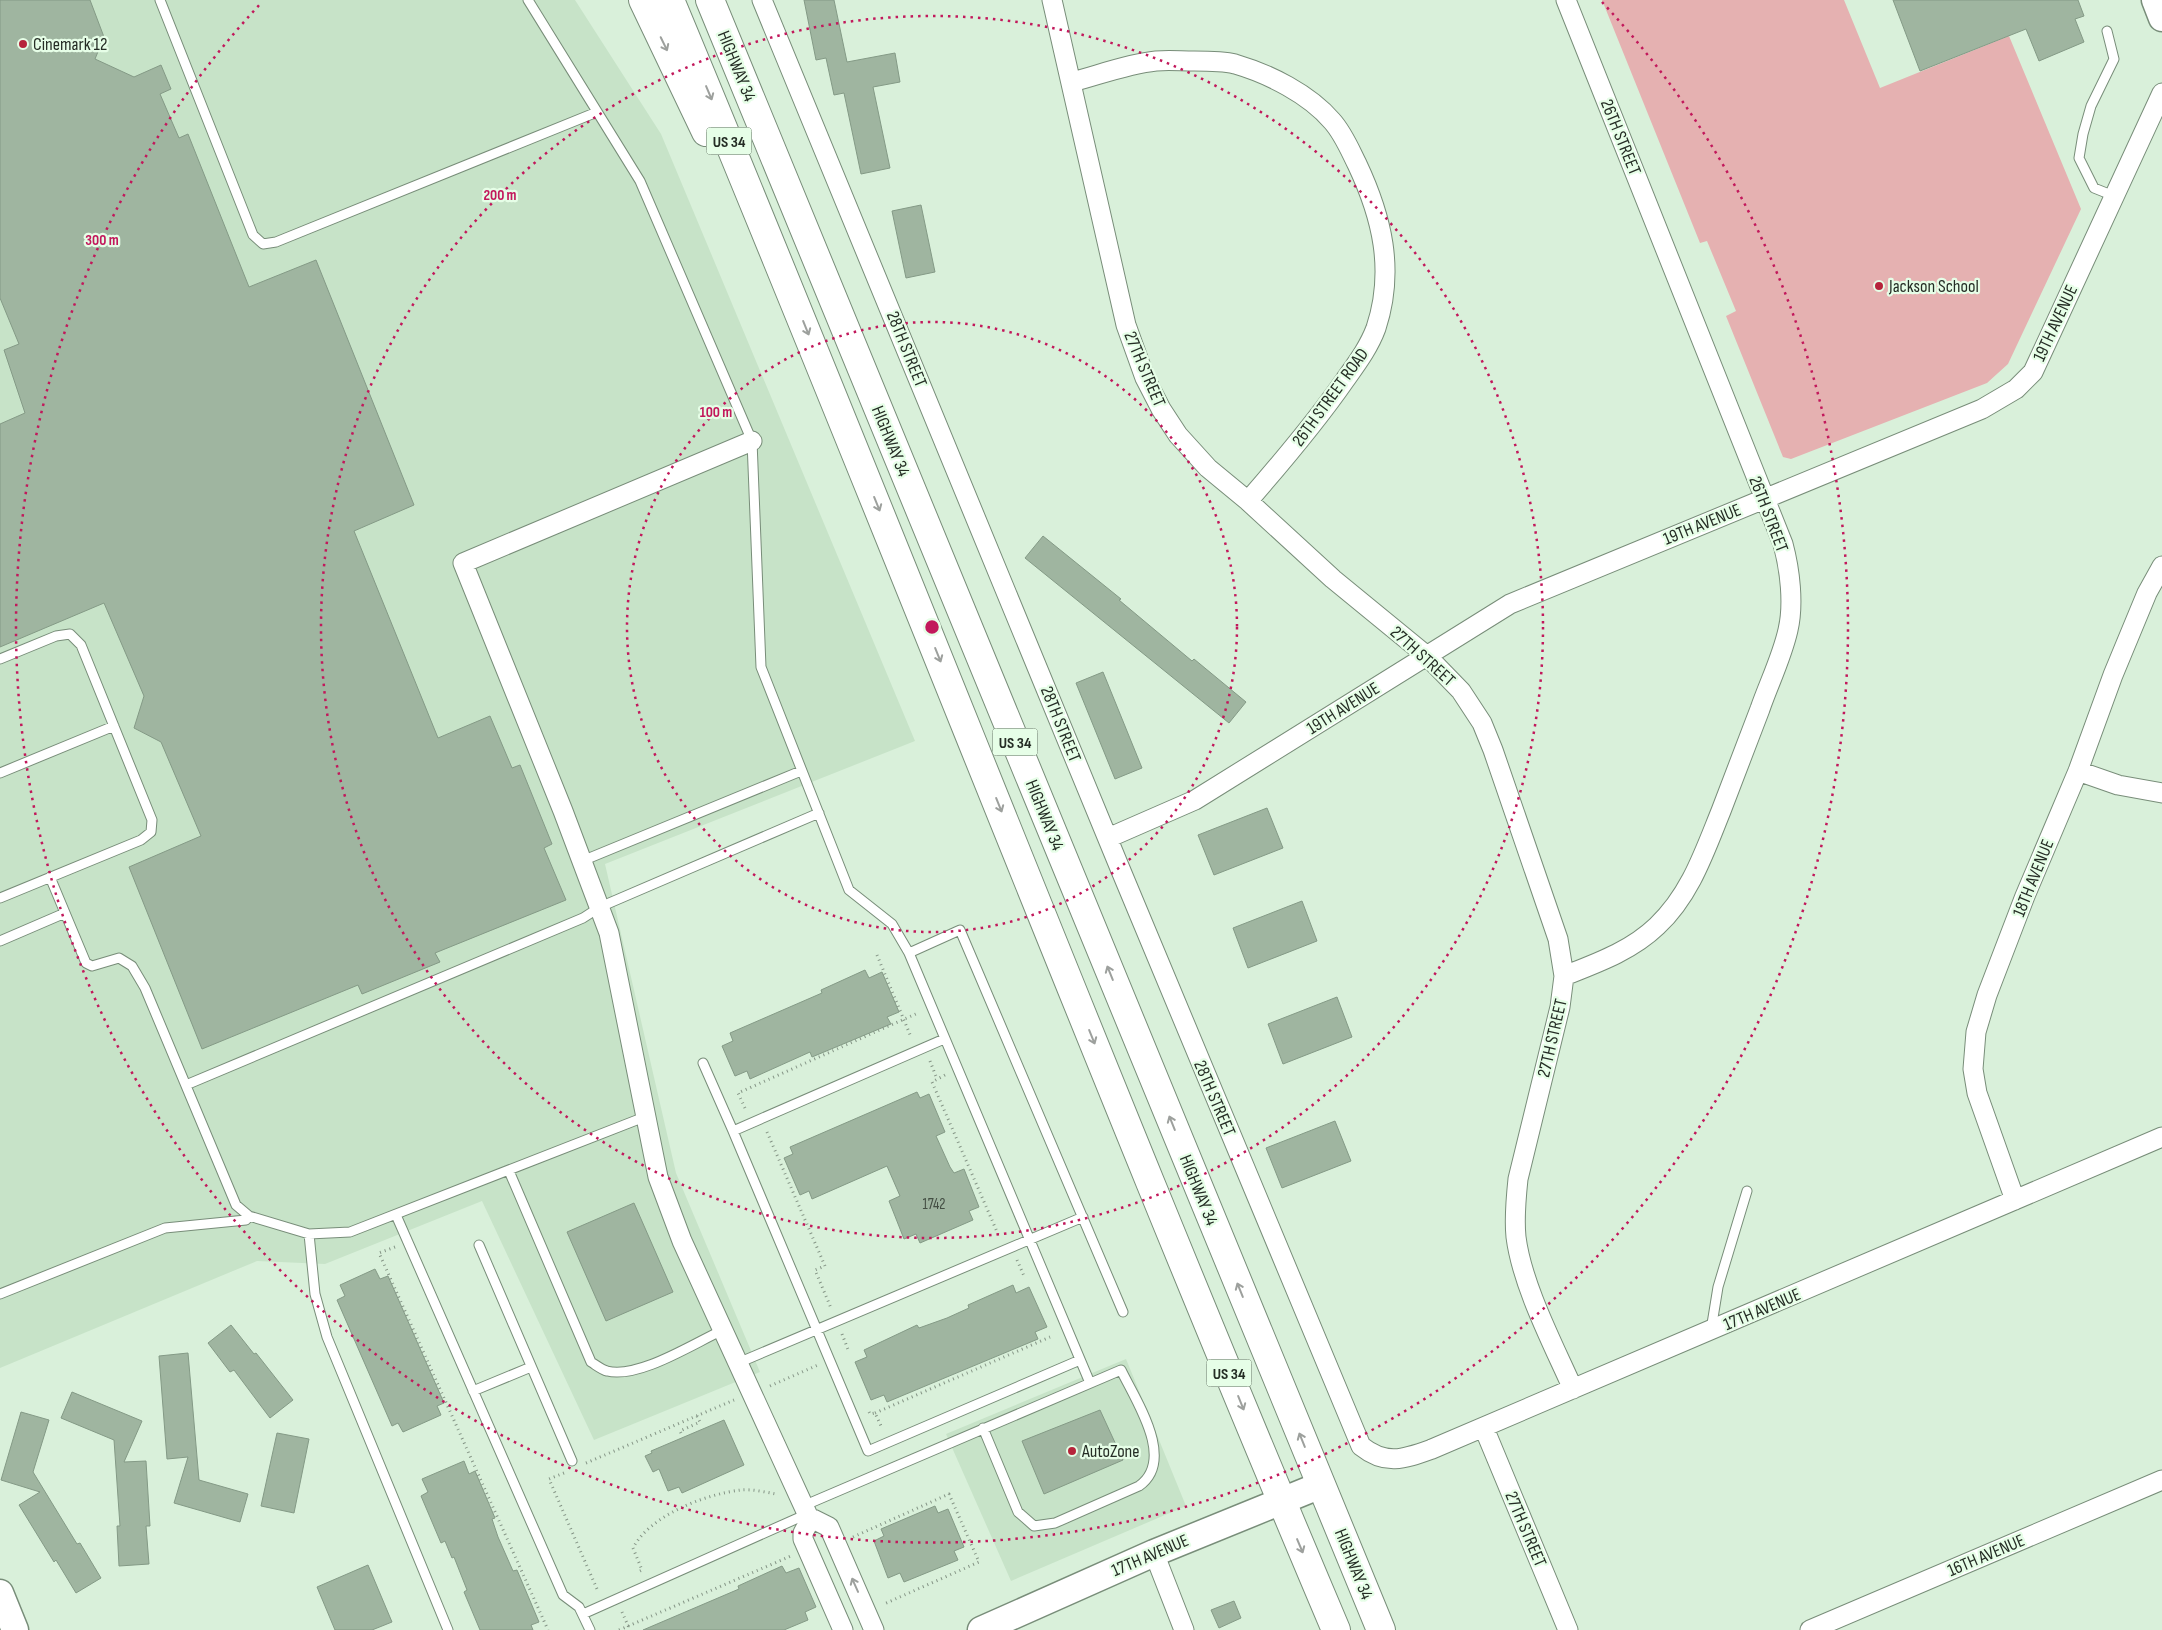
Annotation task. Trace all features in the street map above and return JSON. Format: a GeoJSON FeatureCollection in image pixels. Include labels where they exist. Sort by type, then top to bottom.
{"type":"FeatureCollection","features":[{"type":"Feature","properties":{"kind":"highway"},"geometry":{"type":"LineString","coordinates":[[643,0],[721,162],[788,283]]}},
{"type":"Feature","properties":{"kind":"highway","name":"HIGHWAY 34"},"geometry":{"type":"LineString","coordinates":[[670,0],[788,283],[1281,1501],[1336,1630]]}},
{"type":"Feature","properties":{"kind":"highway","name":"HIGHWAY 34"},"geometry":{"type":"LineString","coordinates":[[710,0],[1381,1630]]}},
{"type":"Feature","properties":{"kind":"main road"},"geometry":{"type":"LineString","coordinates":[[2155,0],[2162,18]]}},
{"type":"Feature","properties":{"kind":"main road","name":"17TH AVENUE"},"geometry":{"type":"LineString","coordinates":[[980,1630],[1154,1553],[1321,1485]]}},
{"type":"Feature","properties":{"kind":"main road"},"geometry":{"type":"LineString","coordinates":[[0,1593],[15,1630]]}},
{"type":"Feature","properties":{"kind":"street","name":"28TH STREET"},"geometry":{"type":"LineString","coordinates":[[762,0],[1356,1438],[1362,1446]]}},
{"type":"Feature","properties":{"kind":"street","name":"27TH STREET"},"geometry":{"type":"LineString","coordinates":[[1052,0],[1126,325],[1145,378],[1161,409],[1178,435],[1208,468],[1248,501],[1333,579],[1427,656],[1465,696],[1482,724],[1493,750],[1558,939],[1564,976],[1560,1007],[1518,1179],[1515,1204],[1516,1238],[1524,1271],[1573,1389]]}},
{"type":"Feature","properties":{"kind":"street","name":"26TH STREET"},"geometry":{"type":"LineString","coordinates":[[1564,976],[1614,956],[1657,927],[1685,894],[1698,868],[1746,748],[1788,630],[1789,566],[1783,544],[1763,499],[1664,243],[1566,0]]}},
{"type":"Feature","properties":{"kind":"street","name":"26TH STREET ROAD"},"geometry":{"type":"LineString","coordinates":[[1072,82],[1128,66],[1156,61],[1203,61],[1234,64],[1284,84],[1307,99],[1332,121],[1349,148],[1371,193],[1380,220],[1384,247],[1385,280],[1383,304],[1375,330],[1365,352],[1339,389],[1248,501]]}},
{"type":"Feature","properties":{"kind":"street","name":"19TH AVENUE"},"geometry":{"type":"LineString","coordinates":[[1108,838],[1195,800],[1517,601],[1982,409],[2016,389],[2033,372],[2162,93]]}},
{"type":"Feature","properties":{"kind":"street"},"geometry":{"type":"LineString","coordinates":[[752,441],[463,563],[609,933],[658,1177],[682,1241],[806,1514],[829,1527],[874,1630]]}},
{"type":"Feature","properties":{"kind":"street","name":"18TH AVENUE"},"geometry":{"type":"LineString","coordinates":[[2014,1200],[1977,1094],[1974,1069],[1976,1032],[1987,996],[2024,896],[2078,771],[2113,675],[2146,593],[2162,566]]}},
{"type":"Feature","properties":{"kind":"street"},"geometry":{"type":"LineString","coordinates":[[2078,771],[2118,785],[2162,793]]}},
{"type":"Feature","properties":{"kind":"street","name":"17TH AVENUE"},"geometry":{"type":"LineString","coordinates":[[1362,1446],[1373,1456],[1387,1460],[1402,1459],[1432,1449],[2162,1137]]}},
{"type":"Feature","properties":{"kind":"street","name":"27TH STREET"},"geometry":{"type":"LineString","coordinates":[[1484,1428],[1568,1630]]}},
{"type":"Feature","properties":{"kind":"street","name":"16TH AVENUE"},"geometry":{"type":"LineString","coordinates":[[1810,1630],[2162,1480]]}},
{"type":"Feature","properties":{"kind":"street"},"geometry":{"type":"LineString","coordinates":[[806,1514],[803,1539],[843,1630]]}},
{"type":"Feature","properties":{"kind":"street"},"geometry":{"type":"LineString","coordinates":[[1154,1553],[1184,1630]]}},
{"type":"Feature","properties":{"kind":"lane"},"geometry":{"type":"LineString","coordinates":[[160,0],[253,236],[263,244],[276,242],[598,112]]}},
{"type":"Feature","properties":{"kind":"lane"},"geometry":{"type":"LineString","coordinates":[[528,0],[640,181],[752,441],[761,666],[849,890],[892,924],[909,953],[1090,1383]]}},
{"type":"Feature","properties":{"kind":"lane"},"geometry":{"type":"LineString","coordinates":[[2107,31],[2114,59],[2091,106],[2079,158],[2094,188],[2114,196]]}},
{"type":"Feature","properties":{"kind":"lane"},"geometry":{"type":"LineString","coordinates":[[0,659],[56,636],[70,634],[81,645],[152,820],[151,832],[141,840],[0,898]]}},
{"type":"Feature","properties":{"kind":"lane"},"geometry":{"type":"LineString","coordinates":[[0,772],[114,726]]}},
{"type":"Feature","properties":{"kind":"lane"},"geometry":{"type":"LineString","coordinates":[[582,861],[801,771]]}},
{"type":"Feature","properties":{"kind":"lane"},"geometry":{"type":"LineString","coordinates":[[186,1085],[583,918],[600,907],[819,813]]}},
{"type":"Feature","properties":{"kind":"lane"},"geometry":{"type":"LineString","coordinates":[[50,877],[86,963],[92,966],[119,958],[132,966],[145,988],[236,1205],[249,1216],[309,1234],[350,1232],[647,1116]]}},
{"type":"Feature","properties":{"kind":"lane"},"geometry":{"type":"LineString","coordinates":[[0,941],[65,913]]}},
{"type":"Feature","properties":{"kind":"lane"},"geometry":{"type":"LineString","coordinates":[[909,953],[960,930],[1123,1312]]}},
{"type":"Feature","properties":{"kind":"lane"},"geometry":{"type":"LineString","coordinates":[[734,1132],[944,1039]]}},
{"type":"Feature","properties":{"kind":"lane"},"geometry":{"type":"LineString","coordinates":[[704,1063],[868,1451],[1080,1360]]}},
{"type":"Feature","properties":{"kind":"lane"},"geometry":{"type":"LineString","coordinates":[[509,1171],[591,1362],[606,1371],[625,1372],[654,1363],[722,1330]]}},
{"type":"Feature","properties":{"kind":"lane"},"geometry":{"type":"LineString","coordinates":[[1711,1330],[1718,1287],[1747,1191]]}},
{"type":"Feature","properties":{"kind":"lane"},"geometry":{"type":"LineString","coordinates":[[396,1215],[563,1595],[579,1607],[590,1630]]}},
{"type":"Feature","properties":{"kind":"lane"},"geometry":{"type":"LineString","coordinates":[[0,1294],[165,1228],[246,1220],[249,1216]]}},
{"type":"Feature","properties":{"kind":"lane"},"geometry":{"type":"LineString","coordinates":[[738,1363],[1082,1217]]}},
{"type":"Feature","properties":{"kind":"lane"},"geometry":{"type":"LineString","coordinates":[[309,1234],[314,1294],[327,1337],[448,1630]]}},
{"type":"Feature","properties":{"kind":"lane"},"geometry":{"type":"LineString","coordinates":[[479,1245],[572,1461]]}},
{"type":"Feature","properties":{"kind":"lane"},"geometry":{"type":"LineString","coordinates":[[473,1392],[531,1367]]}},
{"type":"Feature","properties":{"kind":"lane"},"geometry":{"type":"LineString","coordinates":[[583,1614],[806,1514],[984,1428],[1121,1370],[1149,1430],[1156,1457],[1154,1470],[1148,1479],[1139,1486],[1055,1523],[1034,1526],[1018,1512],[984,1428]]}},
{"type":"Feature","properties":{"kind":"path"},"geometry":{"type":"LineString","coordinates":[[877,955],[911,1036]]}},
{"type":"Feature","properties":{"kind":"path"},"geometry":{"type":"LineString","coordinates":[[744,1108],[738,1092],[918,1013]]}},
{"type":"Feature","properties":{"kind":"path"},"geometry":{"type":"LineString","coordinates":[[929,1060],[937,1079]]}},
{"type":"Feature","properties":{"kind":"path"},"geometry":{"type":"LineString","coordinates":[[945,1075],[932,1082],[998,1234]]}},
{"type":"Feature","properties":{"kind":"path"},"geometry":{"type":"LineString","coordinates":[[767,1132],[825,1266],[815,1270],[831,1308]]}},
{"type":"Feature","properties":{"kind":"path"},"geometry":{"type":"LineString","coordinates":[[396,1247],[379,1253],[548,1630]]}},
{"type":"Feature","properties":{"kind":"path"},"geometry":{"type":"LineString","coordinates":[[1016,1259],[1024,1276]]}},
{"type":"Feature","properties":{"kind":"path"},"geometry":{"type":"LineString","coordinates":[[842,1334],[849,1352]]}},
{"type":"Feature","properties":{"kind":"path"},"geometry":{"type":"LineString","coordinates":[[867,1406],[870,1414],[874,1413],[1050,1337]]}},
{"type":"Feature","properties":{"kind":"path"},"geometry":{"type":"LineString","coordinates":[[770,1386],[818,1365]]}},
{"type":"Feature","properties":{"kind":"path"},"geometry":{"type":"LineString","coordinates":[[584,1464],[737,1398]]}},
{"type":"Feature","properties":{"kind":"path"},"geometry":{"type":"LineString","coordinates":[[874,1413],[882,1428]]}},
{"type":"Feature","properties":{"kind":"path"},"geometry":{"type":"LineString","coordinates":[[681,1433],[680,1431],[700,1422],[697,1416]]}},
{"type":"Feature","properties":{"kind":"path"},"geometry":{"type":"LineString","coordinates":[[567,1472],[549,1479],[597,1589],[604,1586]]}},
{"type":"Feature","properties":{"kind":"path"},"geometry":{"type":"LineString","coordinates":[[634,1574],[642,1570],[634,1548],[638,1538],[647,1529],[668,1516],[715,1495],[743,1490],[776,1494]]}},
{"type":"Feature","properties":{"kind":"path"},"geometry":{"type":"LineString","coordinates":[[852,1537],[949,1494],[979,1562],[881,1606]]}},
{"type":"Feature","properties":{"kind":"path"},"geometry":{"type":"LineString","coordinates":[[619,1630],[629,1628],[792,1556]]}},
{"type":"Feature","properties":{"kind":"path"},"geometry":{"type":"LineString","coordinates":[[620,1609],[629,1628]]}},
{"type":"Feature","properties":{"kind":"shaded area"},"geometry":{"type":"Polygon","coordinates":[[[0,0],[575,0],[661,134],[915,741],[605,864],[676,1173],[760,1372],[594,1440],[482,1201],[325,1264],[257,1261],[0,1368],[0,0]]]}},
{"type":"Feature","properties":{"kind":"shaded area","name":"Jackson School"},"geometry":{"type":"Polygon","coordinates":[[[1602,0],[1844,0],[1880,88],[2009,36],[2081,209],[2008,364],[1987,383],[1791,459],[1783,457],[1726,316],[1736,311],[1707,241],[1700,243],[1602,0]]]}},
{"type":"Feature","properties":{"kind":"shaded area"},"geometry":{"type":"Polygon","coordinates":[[[1126,1359],[1186,1506],[1011,1581],[946,1434],[1126,1359]]]}},
{"type":"Feature","properties":{"kind":"building"},"geometry":{"type":"Polygon","coordinates":[[[0,0],[90,0],[104,37],[95,59],[134,77],[161,65],[171,89],[160,94],[179,138],[188,134],[249,287],[316,260],[414,505],[354,531],[438,738],[490,716],[512,768],[520,765],[552,844],[544,848],[566,900],[435,953],[440,962],[362,994],[358,985],[202,1049],[129,867],[201,836],[161,742],[134,728],[144,696],[104,603],[0,647],[0,424],[25,413],[4,350],[19,344],[0,298],[0,0]]]}},
{"type":"Feature","properties":{"kind":"building"},"geometry":{"type":"Polygon","coordinates":[[[804,0],[834,0],[847,62],[895,53],[900,82],[873,87],[890,168],[861,174],[844,93],[834,95],[826,58],[816,60],[804,0]]]}},
{"type":"Feature","properties":{"kind":"building"},"geometry":{"type":"Polygon","coordinates":[[[1893,0],[2078,0],[2084,16],[2075,19],[2084,42],[2039,61],[2026,29],[1920,71],[1893,0]]]}},
{"type":"Feature","properties":{"kind":"building"},"geometry":{"type":"Polygon","coordinates":[[[921,205],[935,272],[906,278],[892,211],[921,205]]]}},
{"type":"Feature","properties":{"kind":"building"},"geometry":{"type":"Polygon","coordinates":[[[1043,536],[1121,599],[1119,600],[1192,661],[1194,659],[1246,702],[1229,723],[1025,558],[1043,536]]]}},
{"type":"Feature","properties":{"kind":"building"},"geometry":{"type":"Polygon","coordinates":[[[1103,672],[1142,768],[1115,779],[1076,683],[1103,672]]]}},
{"type":"Feature","properties":{"kind":"building"},"geometry":{"type":"Polygon","coordinates":[[[1267,808],[1283,848],[1214,875],[1198,835],[1267,808]]]}},
{"type":"Feature","properties":{"kind":"building"},"geometry":{"type":"Polygon","coordinates":[[[1302,901],[1317,941],[1248,968],[1233,928],[1302,901]]]}},
{"type":"Feature","properties":{"kind":"building"},"geometry":{"type":"Polygon","coordinates":[[[865,970],[869,978],[882,972],[899,1012],[887,1017],[891,1024],[812,1057],[810,1052],[750,1079],[747,1071],[735,1076],[722,1046],[733,1041],[730,1033],[822,993],[821,990],[865,970]]]}},
{"type":"Feature","properties":{"kind":"building"},"geometry":{"type":"Polygon","coordinates":[[[1337,997],[1352,1037],[1283,1064],[1268,1024],[1337,997]]]}},
{"type":"Feature","properties":{"kind":"building"},"geometry":{"type":"Polygon","coordinates":[[[917,1092],[920,1098],[929,1094],[945,1132],[936,1136],[950,1167],[954,1173],[964,1169],[979,1207],[969,1211],[973,1220],[920,1243],[916,1234],[904,1239],[889,1201],[900,1196],[887,1166],[812,1199],[809,1191],[800,1195],[784,1158],[793,1154],[790,1147],[917,1092]]]}},
{"type":"Feature","properties":{"kind":"building"},"geometry":{"type":"Polygon","coordinates":[[[1335,1121],[1351,1161],[1282,1188],[1266,1148],[1335,1121]]]}},
{"type":"Feature","properties":{"kind":"building"},"geometry":{"type":"Polygon","coordinates":[[[634,1203],[673,1292],[606,1321],[567,1232],[634,1203]]]}},
{"type":"Feature","properties":{"kind":"building"},"geometry":{"type":"Polygon","coordinates":[[[375,1269],[380,1279],[388,1276],[444,1403],[437,1406],[441,1415],[403,1432],[398,1423],[392,1426],[337,1300],[345,1296],[340,1285],[375,1269]]]}},
{"type":"Feature","properties":{"kind":"building"},"geometry":{"type":"Polygon","coordinates":[[[1013,1285],[1016,1293],[1029,1287],[1047,1327],[1035,1332],[1038,1339],[887,1402],[884,1395],[871,1400],[855,1362],[867,1357],[864,1350],[917,1325],[919,1328],[947,1318],[969,1308],[968,1305],[1013,1285]]]}},
{"type":"Feature","properties":{"kind":"building"},"geometry":{"type":"Polygon","coordinates":[[[231,1325],[293,1400],[270,1418],[234,1370],[230,1372],[208,1343],[231,1325]]]}},
{"type":"Feature","properties":{"kind":"building"},"geometry":{"type":"Polygon","coordinates":[[[188,1353],[199,1480],[248,1494],[240,1522],[174,1503],[188,1457],[167,1459],[159,1356],[188,1353]]]}},
{"type":"Feature","properties":{"kind":"building"},"geometry":{"type":"Polygon","coordinates":[[[72,1392],[142,1421],[124,1462],[146,1461],[150,1526],[146,1526],[149,1564],[119,1566],[117,1526],[120,1526],[114,1440],[61,1418],[72,1392]]]}},
{"type":"Feature","properties":{"kind":"building","name":"AutoZone"},"geometry":{"type":"Polygon","coordinates":[[[1100,1410],[1123,1460],[1044,1494],[1022,1441],[1100,1410]]]}},
{"type":"Feature","properties":{"kind":"building"},"geometry":{"type":"Polygon","coordinates":[[[21,1412],[49,1420],[33,1472],[77,1544],[80,1543],[101,1578],[76,1593],[56,1560],[54,1562],[19,1505],[40,1492],[1,1480],[21,1412]]]}},
{"type":"Feature","properties":{"kind":"building"},"geometry":{"type":"Polygon","coordinates":[[[724,1420],[744,1465],[682,1493],[679,1487],[668,1491],[659,1469],[653,1472],[645,1456],[652,1453],[651,1451],[724,1420]]]}},
{"type":"Feature","properties":{"kind":"building"},"geometry":{"type":"Polygon","coordinates":[[[277,1433],[309,1439],[294,1513],[261,1506],[277,1433]]]}},
{"type":"Feature","properties":{"kind":"building"},"geometry":{"type":"Polygon","coordinates":[[[464,1461],[469,1474],[475,1471],[495,1518],[492,1519],[498,1537],[513,1571],[517,1570],[539,1622],[531,1625],[533,1630],[480,1630],[464,1592],[467,1590],[454,1557],[452,1558],[445,1541],[441,1543],[421,1496],[428,1492],[422,1479],[464,1461]]]}},
{"type":"Feature","properties":{"kind":"building"},"geometry":{"type":"Polygon","coordinates":[[[935,1506],[938,1513],[948,1509],[964,1547],[954,1551],[958,1560],[904,1582],[900,1573],[888,1578],[874,1541],[884,1536],[881,1529],[935,1506]]]}},
{"type":"Feature","properties":{"kind":"building"},"geometry":{"type":"Polygon","coordinates":[[[368,1565],[392,1622],[372,1630],[335,1630],[317,1587],[368,1565]]]}},
{"type":"Feature","properties":{"kind":"building"},"geometry":{"type":"Polygon","coordinates":[[[782,1566],[786,1573],[799,1568],[816,1607],[805,1612],[808,1620],[784,1630],[643,1630],[739,1589],[738,1586],[782,1566]]]}},
{"type":"Feature","properties":{"kind":"building"},"geometry":{"type":"Polygon","coordinates":[[[1234,1601],[1241,1618],[1219,1628],[1211,1610],[1234,1601]]]}},
{"type":"Feature","properties":{"kind":"place","name":"Cinemark 12"},"geometry":{"type":"Point","coordinates":[23,44]}},
{"type":"Feature","properties":{"kind":"place","name":"Jackson School"},"geometry":{"type":"Point","coordinates":[1879,286]}},
{"type":"Feature","properties":{"kind":"place","name":"AutoZone"},"geometry":{"type":"Point","coordinates":[1072,1451]}}]}
